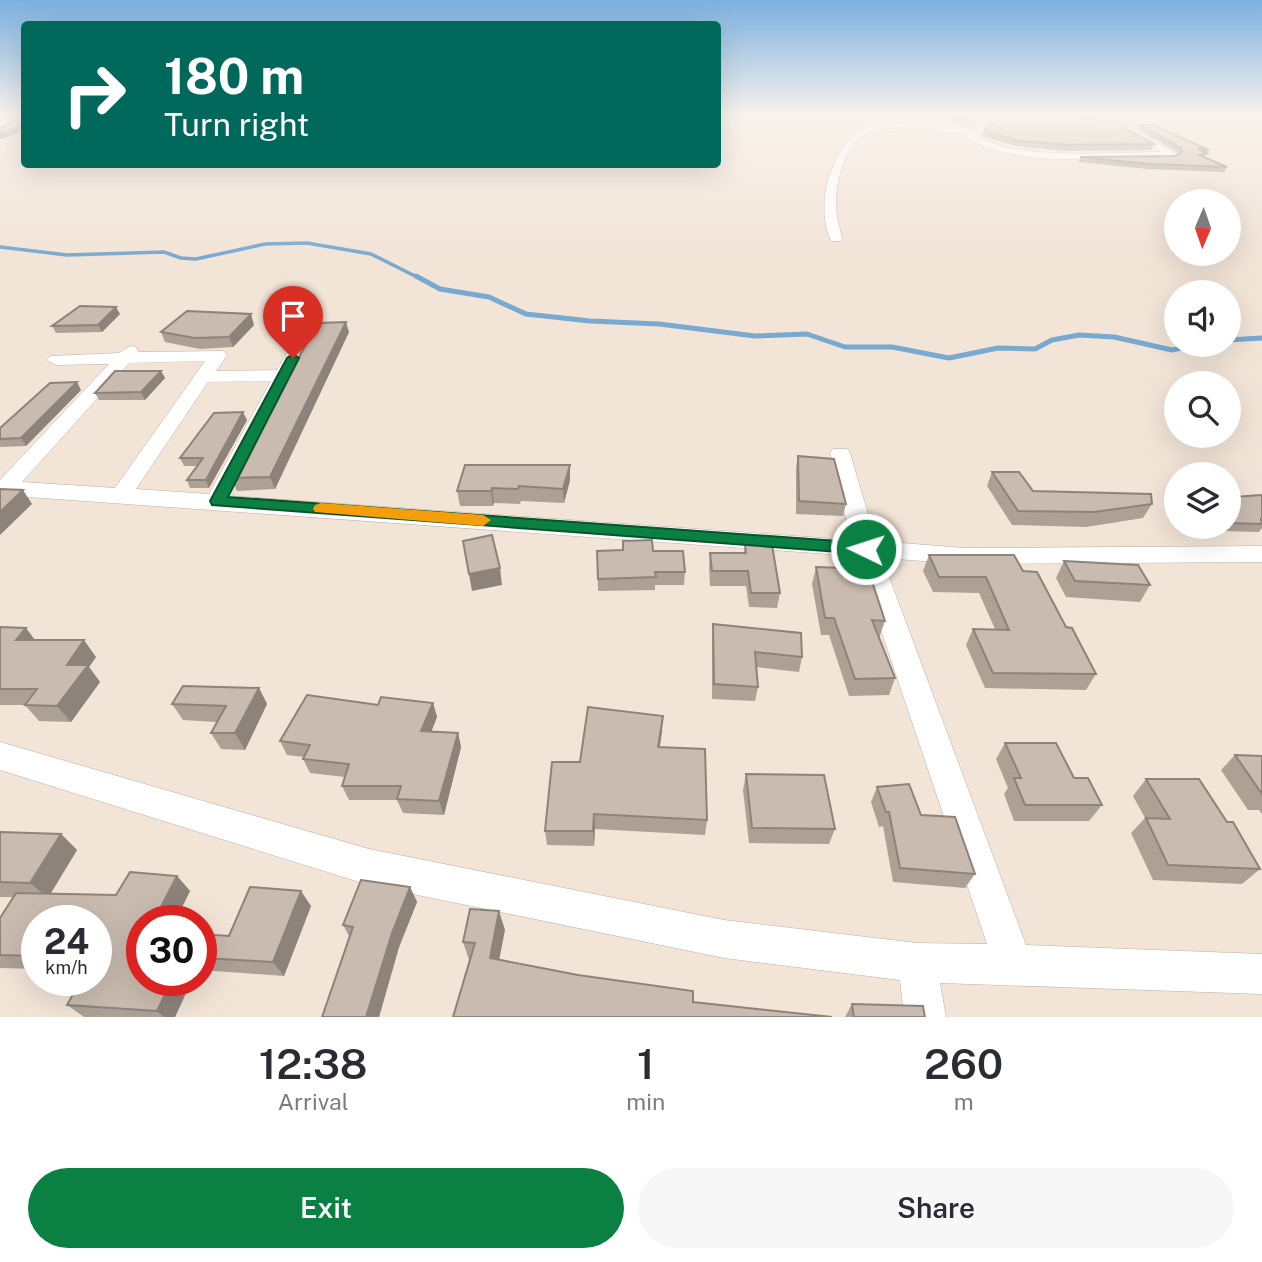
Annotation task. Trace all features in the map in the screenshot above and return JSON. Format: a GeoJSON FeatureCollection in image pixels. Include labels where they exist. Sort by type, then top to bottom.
{"type":"FeatureCollection","features":[{"type":"Feature","properties":{"kind":"street"},"geometry":{"type":"LineString","coordinates":[[836,238],[829,205],[840,162]]}},
{"type":"Feature","properties":{"kind":"street"},"geometry":{"type":"LineString","coordinates":[[1179,162],[1182,166]]}},
{"type":"Feature","properties":{"kind":"street"},"geometry":{"type":"LineString","coordinates":[[3,488],[130,351]]}},
{"type":"Feature","properties":{"kind":"street"},"geometry":{"type":"LineString","coordinates":[[56,360],[130,351],[218,354],[121,495]]}},
{"type":"Feature","properties":{"kind":"street"},"geometry":{"type":"LineString","coordinates":[[204,377],[289,366],[218,501]]}},
{"type":"Feature","properties":{"kind":"street"},"geometry":{"type":"LineString","coordinates":[[840,453],[866,549],[1013,964]]}},
{"type":"Feature","properties":{"kind":"street"},"geometry":{"type":"LineString","coordinates":[[3,488],[218,501],[965,556],[1262,554]]}},
{"type":"Feature","properties":{"kind":"street"},"geometry":{"type":"LineString","coordinates":[[0,756],[369,867],[724,939],[917,963],[1262,974]]}},
{"type":"Feature","properties":{"kind":"street"},"geometry":{"type":"LineString","coordinates":[[917,963],[925,1017]]}},
{"type":"Feature","properties":{"kind":"building"},"geometry":{"type":"Polygon","coordinates":[[[1135,162],[1216,162],[1227,167],[1135,162]]]}},
{"type":"Feature","properties":{"kind":"building"},"geometry":{"type":"Polygon","coordinates":[[[80,306],[116,307],[98,325],[52,326],[80,306]]]}},
{"type":"Feature","properties":{"kind":"building"},"geometry":{"type":"Polygon","coordinates":[[[187,311],[251,314],[229,337],[195,338],[161,332],[187,311]]]}},
{"type":"Feature","properties":{"kind":"building"},"geometry":{"type":"Polygon","coordinates":[[[346,322],[270,477],[231,478],[318,323],[346,322]]]}},
{"type":"Feature","properties":{"kind":"building"},"geometry":{"type":"Polygon","coordinates":[[[115,371],[161,371],[141,392],[95,393],[115,371]]]}},
{"type":"Feature","properties":{"kind":"building"},"geometry":{"type":"Polygon","coordinates":[[[77,382],[21,438],[0,439],[0,428],[50,383],[77,382]]]}},
{"type":"Feature","properties":{"kind":"building"},"geometry":{"type":"Polygon","coordinates":[[[243,412],[206,480],[187,480],[203,458],[180,458],[214,413],[243,412]]]}},
{"type":"Feature","properties":{"kind":"building"},"geometry":{"type":"Polygon","coordinates":[[[798,456],[834,459],[846,504],[799,501],[798,456]]]}},
{"type":"Feature","properties":{"kind":"building"},"geometry":{"type":"Polygon","coordinates":[[[465,465],[570,465],[563,489],[519,486],[518,489],[457,491],[465,465]]]}},
{"type":"Feature","properties":{"kind":"building"},"geometry":{"type":"Polygon","coordinates":[[[992,472],[1019,472],[1033,491],[1151,494],[1152,504],[1094,512],[1018,511],[992,472]]]}},
{"type":"Feature","properties":{"kind":"building"},"geometry":{"type":"Polygon","coordinates":[[[0,489],[23,490],[0,512],[0,489]]]}},
{"type":"Feature","properties":{"kind":"building"},"geometry":{"type":"Polygon","coordinates":[[[1262,495],[1262,524],[1241,523],[1241,496],[1262,495]]]}},
{"type":"Feature","properties":{"kind":"building"},"geometry":{"type":"Polygon","coordinates":[[[492,535],[500,568],[469,574],[463,541],[492,535]]]}},
{"type":"Feature","properties":{"kind":"building"},"geometry":{"type":"Polygon","coordinates":[[[652,540],[653,551],[683,551],[685,572],[655,572],[656,577],[598,579],[597,551],[623,550],[623,541],[652,540]]]}},
{"type":"Feature","properties":{"kind":"building"},"geometry":{"type":"Polygon","coordinates":[[[745,544],[772,545],[780,593],[751,593],[748,571],[712,571],[710,553],[746,553],[745,544]]]}},
{"type":"Feature","properties":{"kind":"building"},"geometry":{"type":"Polygon","coordinates":[[[929,555],[1014,555],[1023,571],[1037,572],[1066,627],[1072,628],[1096,674],[993,673],[973,629],[1009,630],[986,577],[939,577],[929,555]]]}},
{"type":"Feature","properties":{"kind":"building"},"geometry":{"type":"Polygon","coordinates":[[[1064,561],[1138,565],[1150,585],[1075,581],[1064,561]]]}},
{"type":"Feature","properties":{"kind":"building"},"geometry":{"type":"Polygon","coordinates":[[[816,567],[868,569],[885,621],[872,620],[895,678],[855,679],[834,618],[825,618],[816,567]]]}},
{"type":"Feature","properties":{"kind":"building"},"geometry":{"type":"Polygon","coordinates":[[[713,624],[801,633],[802,657],[755,652],[758,687],[714,684],[713,624]]]}},
{"type":"Feature","properties":{"kind":"building"},"geometry":{"type":"Polygon","coordinates":[[[0,627],[26,628],[16,640],[84,640],[67,665],[88,665],[57,706],[25,705],[37,689],[0,689],[0,627]]]}},
{"type":"Feature","properties":{"kind":"building"},"geometry":{"type":"Polygon","coordinates":[[[183,686],[259,688],[235,733],[211,733],[226,706],[172,704],[183,686]]]}},
{"type":"Feature","properties":{"kind":"building"},"geometry":{"type":"Polygon","coordinates":[[[307,695],[378,705],[381,697],[433,703],[421,731],[458,733],[439,801],[397,799],[401,786],[342,786],[349,764],[303,759],[310,745],[280,741],[307,695]]]}},
{"type":"Feature","properties":{"kind":"building"},"geometry":{"type":"Polygon","coordinates":[[[588,707],[663,716],[658,747],[705,749],[707,820],[594,814],[593,831],[545,831],[552,762],[580,762],[588,707]]]}},
{"type":"Feature","properties":{"kind":"building"},"geometry":{"type":"Polygon","coordinates":[[[1005,743],[1056,743],[1074,778],[1088,778],[1102,805],[1025,805],[1014,778],[1021,778],[1005,743]]]}},
{"type":"Feature","properties":{"kind":"building"},"geometry":{"type":"Polygon","coordinates":[[[1235,755],[1262,756],[1262,794],[1235,755]]]}},
{"type":"Feature","properties":{"kind":"building"},"geometry":{"type":"Polygon","coordinates":[[[746,774],[824,775],[835,829],[752,828],[746,774]]]}},
{"type":"Feature","properties":{"kind":"building"},"geometry":{"type":"Polygon","coordinates":[[[1146,779],[1199,779],[1227,822],[1233,822],[1260,869],[1168,865],[1146,818],[1170,819],[1146,779]]]}},
{"type":"Feature","properties":{"kind":"building"},"geometry":{"type":"Polygon","coordinates":[[[909,784],[921,815],[955,817],[975,874],[900,868],[889,812],[886,812],[877,787],[909,784]]]}},
{"type":"Feature","properties":{"kind":"building"},"geometry":{"type":"Polygon","coordinates":[[[0,832],[61,834],[30,883],[0,882],[0,832]]]}},
{"type":"Feature","properties":{"kind":"building"},"geometry":{"type":"Polygon","coordinates":[[[130,872],[177,876],[162,905],[126,905],[126,996],[164,996],[157,1011],[67,1005],[72,996],[112,996],[112,905],[21,905],[21,956],[0,955],[0,918],[16,893],[116,895],[130,872]]]}},
{"type":"Feature","properties":{"kind":"building"},"geometry":{"type":"Polygon","coordinates":[[[361,880],[410,887],[392,933],[366,1017],[322,1017],[353,927],[343,925],[361,880]]]}},
{"type":"Feature","properties":{"kind":"building"},"geometry":{"type":"Polygon","coordinates":[[[250,887],[301,891],[273,962],[217,959],[217,935],[229,936],[250,887]]]}},
{"type":"Feature","properties":{"kind":"building"},"geometry":{"type":"Polygon","coordinates":[[[470,909],[499,911],[490,958],[578,975],[693,991],[693,1002],[832,1017],[453,1017],[475,943],[463,942],[470,909]]]}},
{"type":"Feature","properties":{"kind":"building"},"geometry":{"type":"Polygon","coordinates":[[[852,1004],[923,1006],[925,1017],[854,1017],[852,1004]]]}},
{"type":"Feature","properties":{"kind":"waterway"},"geometry":{"type":"LineString","coordinates":[[0,247],[67,255],[164,252],[181,258],[196,259],[265,244],[307,243],[371,254],[419,278]]}},
{"type":"Feature","properties":{"kind":"waterway"},"geometry":{"type":"LineString","coordinates":[[416,276],[440,289],[489,297],[526,314],[590,321],[659,324],[755,336],[807,334],[845,347],[892,347],[949,358],[998,348],[1035,349],[1052,340],[1079,335],[1114,337],[1164,348]]}},
{"type":"Feature","properties":{"kind":"waterway"},"geometry":{"type":"LineString","coordinates":[[1241,339],[1262,338]]}},
{"type":"Feature","properties":{"kind":"slow traffic"},"geometry":{"type":"LineString","coordinates":[[321,509],[483,520]]}},
{"type":"Feature","properties":{"kind":"route"},"geometry":{"type":"LineString","coordinates":[[293,358],[218,501],[866,549]]}}]}
